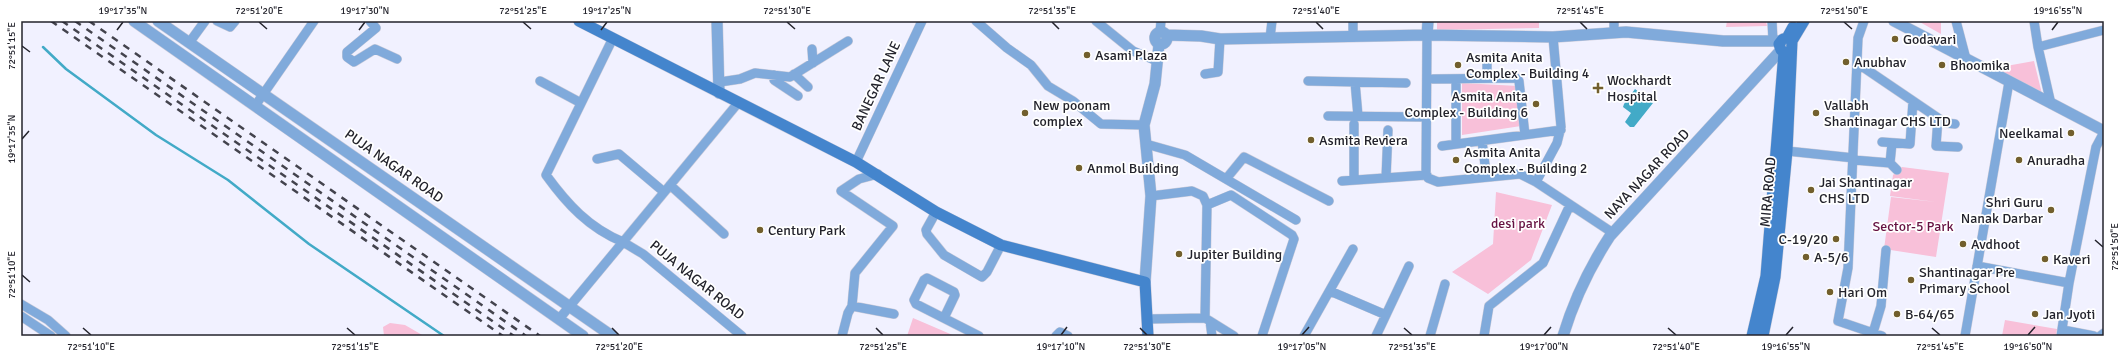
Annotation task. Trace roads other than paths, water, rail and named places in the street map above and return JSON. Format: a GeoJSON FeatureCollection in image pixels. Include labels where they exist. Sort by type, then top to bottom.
{"type":"FeatureCollection","features":[{"type":"Feature","properties":{"kind":"main road"},"geometry":{"type":"LineString","coordinates":[[579,21],[720,87],[738,103],[856,162],[878,174],[936,212],[1001,245],[1145,282],[1148,336]]}},
{"type":"Feature","properties":{"kind":"main road","name":"MIRA ROAD"},"geometry":{"type":"LineString","coordinates":[[1752,336],[1766,276],[1784,45],[1796,21]]}},
{"type":"Feature","properties":{"kind":"main road","name":"MIRA ROAD"},"geometry":{"type":"LineString","coordinates":[[1763,336],[1775,278],[1787,150],[1784,45],[1804,21]]}},
{"type":"Feature","properties":{"kind":"street"},"geometry":{"type":"LineString","coordinates":[[134,21],[583,336]]}},
{"type":"Feature","properties":{"kind":"street","name":"PUJA NAGAR ROAD"},"geometry":{"type":"LineString","coordinates":[[158,21],[612,336]]}},
{"type":"Feature","properties":{"kind":"street"},"geometry":{"type":"LineString","coordinates":[[189,43],[205,21]]}},
{"type":"Feature","properties":{"kind":"street"},"geometry":{"type":"LineString","coordinates":[[217,21],[230,28],[235,21]]}},
{"type":"Feature","properties":{"kind":"street"},"geometry":{"type":"LineString","coordinates":[[255,106],[314,21]]}},
{"type":"Feature","properties":{"kind":"street"},"geometry":{"type":"LineString","coordinates":[[370,21],[377,27],[347,52],[347,57],[354,62],[375,49],[397,58]]}},
{"type":"Feature","properties":{"kind":"street"},"geometry":{"type":"LineString","coordinates":[[717,21],[720,87],[755,73],[772,78],[798,96]]}},
{"type":"Feature","properties":{"kind":"street","name":"BANEGAR LANE"},"geometry":{"type":"LineString","coordinates":[[856,162],[922,21]]}},
{"type":"Feature","properties":{"kind":"street"},"geometry":{"type":"LineString","coordinates":[[976,21],[1007,48],[1031,66],[1048,86],[1073,101],[1101,124],[1144,125]]}},
{"type":"Feature","properties":{"kind":"street"},"geometry":{"type":"LineString","coordinates":[[1096,21],[1133,51],[1144,57],[1157,61]]}},
{"type":"Feature","properties":{"kind":"street"},"geometry":{"type":"LineString","coordinates":[[1270,38],[1272,21]]}},
{"type":"Feature","properties":{"kind":"street"},"geometry":{"type":"LineString","coordinates":[[1353,21],[1353,37]]}},
{"type":"Feature","properties":{"kind":"street"},"geometry":{"type":"LineString","coordinates":[[1428,21],[1425,116],[1427,175],[1432,181],[1438,182],[1520,174],[1536,182],[1613,233]]}},
{"type":"Feature","properties":{"kind":"street"},"geometry":{"type":"LineString","coordinates":[[1772,21],[1784,45]]}},
{"type":"Feature","properties":{"kind":"street"},"geometry":{"type":"LineString","coordinates":[[1864,21],[1858,38],[1854,159],[1848,268],[1838,321],[1872,334],[1882,336]]}},
{"type":"Feature","properties":{"kind":"street"},"geometry":{"type":"LineString","coordinates":[[1894,21],[2104,132],[2096,147],[2069,283],[2062,333],[2094,336]]}},
{"type":"Feature","properties":{"kind":"street"},"geometry":{"type":"LineString","coordinates":[[1956,21],[1966,59]]}},
{"type":"Feature","properties":{"kind":"street"},"geometry":{"type":"LineString","coordinates":[[2034,21],[2038,47],[2052,104]]}},
{"type":"Feature","properties":{"kind":"street"},"geometry":{"type":"LineString","coordinates":[[1145,282],[1151,196],[1144,125],[1155,84],[1159,44],[1165,43],[1162,30],[1220,39],[1427,35],[1553,37],[1614,26],[1723,41],[1784,45]]}},
{"type":"Feature","properties":{"kind":"street"},"geometry":{"type":"LineString","coordinates":[[2038,47],[2104,30]]}},
{"type":"Feature","properties":{"kind":"street"},"geometry":{"type":"LineString","coordinates":[[1536,182],[1557,143],[1561,130],[1553,37]]}},
{"type":"Feature","properties":{"kind":"street"},"geometry":{"type":"LineString","coordinates":[[540,81],[581,103],[613,38]]}},
{"type":"Feature","properties":{"kind":"street"},"geometry":{"type":"LineString","coordinates":[[1204,74],[1218,72],[1220,39]]}},
{"type":"Feature","properties":{"kind":"street"},"geometry":{"type":"LineString","coordinates":[[772,78],[790,77],[848,41]]}},
{"type":"Feature","properties":{"kind":"street","name":"NAYA NAGAR ROAD"},"geometry":{"type":"LineString","coordinates":[[1562,336],[1572,305],[1592,263],[1613,233],[1784,45]]}},
{"type":"Feature","properties":{"kind":"street"},"geometry":{"type":"LineString","coordinates":[[812,49],[813,62]]}},
{"type":"Feature","properties":{"kind":"street"},"geometry":{"type":"LineString","coordinates":[[1487,59],[1487,78]]}},
{"type":"Feature","properties":{"kind":"street"},"geometry":{"type":"LineString","coordinates":[[1857,63],[1946,123],[1955,124]]}},
{"type":"Feature","properties":{"kind":"street"},"geometry":{"type":"LineString","coordinates":[[794,74],[808,87]]}},
{"type":"Feature","properties":{"kind":"street"},"geometry":{"type":"LineString","coordinates":[[1433,79],[1513,77],[1518,79],[1525,135]]}},
{"type":"Feature","properties":{"kind":"street"},"geometry":{"type":"LineString","coordinates":[[1456,79],[1456,144]]}},
{"type":"Feature","properties":{"kind":"street"},"geometry":{"type":"LineString","coordinates":[[1308,81],[1406,83]]}},
{"type":"Feature","properties":{"kind":"street"},"geometry":{"type":"LineString","coordinates":[[1354,180],[1356,120],[1355,82]]}},
{"type":"Feature","properties":{"kind":"street"},"geometry":{"type":"LineString","coordinates":[[1965,336],[2009,82]]}},
{"type":"Feature","properties":{"kind":"street"},"geometry":{"type":"LineString","coordinates":[[1882,142],[1910,144],[1913,101]]}},
{"type":"Feature","properties":{"kind":"street","name":"PUJA NAGAR ROAD"},"geometry":{"type":"LineString","coordinates":[[581,103],[546,175],[566,202],[587,222],[642,254],[742,336]]}},
{"type":"Feature","properties":{"kind":"street"},"geometry":{"type":"LineString","coordinates":[[559,319],[738,103]]}},
{"type":"Feature","properties":{"kind":"street"},"geometry":{"type":"LineString","coordinates":[[1328,116],[1356,120],[1425,116]]}},
{"type":"Feature","properties":{"kind":"street"},"geometry":{"type":"LineString","coordinates":[[1938,118],[1936,146],[1958,147]]}},
{"type":"Feature","properties":{"kind":"street"},"geometry":{"type":"LineString","coordinates":[[1386,178],[1388,130]]}},
{"type":"Feature","properties":{"kind":"street"},"geometry":{"type":"LineString","coordinates":[[1442,146],[1561,130]]}},
{"type":"Feature","properties":{"kind":"street"},"geometry":{"type":"LineString","coordinates":[[1482,141],[1485,165]]}},
{"type":"Feature","properties":{"kind":"street"},"geometry":{"type":"LineString","coordinates":[[1890,163],[1892,143]]}},
{"type":"Feature","properties":{"kind":"street"},"geometry":{"type":"LineString","coordinates":[[1146,144],[1185,154],[1296,220]]}},
{"type":"Feature","properties":{"kind":"street"},"geometry":{"type":"LineString","coordinates":[[1787,150],[1890,163],[1897,170]]}},
{"type":"Feature","properties":{"kind":"street"},"geometry":{"type":"LineString","coordinates":[[597,159],[619,154],[667,189],[724,234]]}},
{"type":"Feature","properties":{"kind":"street"},"geometry":{"type":"LineString","coordinates":[[1226,179],[1244,157],[1329,201]]}},
{"type":"Feature","properties":{"kind":"street"},"geometry":{"type":"LineString","coordinates":[[842,336],[848,313],[852,306],[856,273],[892,226],[841,191],[859,179],[878,174]]}},
{"type":"Feature","properties":{"kind":"street"},"geometry":{"type":"LineString","coordinates":[[1342,181],[1427,175]]}},
{"type":"Feature","properties":{"kind":"street"},"geometry":{"type":"LineString","coordinates":[[1151,196],[1192,191],[1203,196],[1207,205],[1208,320],[1212,336]]}},
{"type":"Feature","properties":{"kind":"street"},"geometry":{"type":"LineString","coordinates":[[1207,205],[1230,195],[1292,235],[1294,239],[1262,336]]}},
{"type":"Feature","properties":{"kind":"street"},"geometry":{"type":"LineString","coordinates":[[1484,336],[1489,306],[1543,263],[1570,205]]}},
{"type":"Feature","properties":{"kind":"street"},"geometry":{"type":"LineString","coordinates":[[936,212],[926,230],[927,234],[944,255],[982,277],[987,272],[1001,245]]}},
{"type":"Feature","properties":{"kind":"street"},"geometry":{"type":"LineString","coordinates":[[1304,336],[1353,249]]}},
{"type":"Feature","properties":{"kind":"street"},"geometry":{"type":"LineString","coordinates":[[1872,334],[1881,306],[1886,250]]}},
{"type":"Feature","properties":{"kind":"street"},"geometry":{"type":"LineString","coordinates":[[1376,336],[1409,266]]}},
{"type":"Feature","properties":{"kind":"street"},"geometry":{"type":"LineString","coordinates":[[1977,266],[2069,283]]}},
{"type":"Feature","properties":{"kind":"street"},"geometry":{"type":"LineString","coordinates":[[944,318],[955,295],[954,292],[927,278],[924,280],[914,300],[916,304],[979,336]]}},
{"type":"Feature","properties":{"kind":"street"},"geometry":{"type":"LineString","coordinates":[[1430,336],[1445,284]]}},
{"type":"Feature","properties":{"kind":"street"},"geometry":{"type":"LineString","coordinates":[[1330,291],[1386,315]]}},
{"type":"Feature","properties":{"kind":"street"},"geometry":{"type":"LineString","coordinates":[[21,304],[48,320],[66,336]]}},
{"type":"Feature","properties":{"kind":"street"},"geometry":{"type":"LineString","coordinates":[[852,306],[894,314]]}},
{"type":"Feature","properties":{"kind":"street"},"geometry":{"type":"LineString","coordinates":[[1148,319],[1208,320],[1234,336]]}},
{"type":"Feature","properties":{"kind":"street"},"geometry":{"type":"LineString","coordinates":[[23,321],[51,336]]}},
{"type":"Feature","properties":{"kind":"street"},"geometry":{"type":"LineString","coordinates":[[1056,336],[1060,332],[1068,336]]}},
{"type":"Feature","properties":{"kind":"street"},"geometry":{"type":"LineString","coordinates":[[2100,336],[2104,333]]}},
{"type":"Feature","properties":{"kind":"water"},"geometry":{"type":"Polygon","coordinates":[[[1635,89],[1653,103],[1634,127],[1630,127],[1625,122],[1631,113],[1623,107],[1635,89]]]}},
{"type":"Feature","properties":{"kind":"waterway"},"geometry":{"type":"LineString","coordinates":[[43,47],[66,69],[156,135],[228,180],[309,244],[444,336]]}},
{"type":"Feature","properties":{"kind":"railway"},"geometry":{"type":"LineString","coordinates":[[51,21],[503,336]]}},
{"type":"Feature","properties":{"kind":"railway"},"geometry":{"type":"LineString","coordinates":[[62,21],[514,336]]}},
{"type":"Feature","properties":{"kind":"railway"},"geometry":{"type":"LineString","coordinates":[[75,21],[526,336]]}},
{"type":"Feature","properties":{"kind":"railway"},"geometry":{"type":"LineString","coordinates":[[89,21],[540,336]]}},
{"type":"Feature","properties":{"kind":"place","name":"Godavari"},"geometry":{"type":"Point","coordinates":[1895,39]}},
{"type":"Feature","properties":{"kind":"place","name":"Asami Plaza"},"geometry":{"type":"Point","coordinates":[1087,55]}},
{"type":"Feature","properties":{"kind":"place","name":"Anubhav"},"geometry":{"type":"Point","coordinates":[1846,62]}},
{"type":"Feature","properties":{"kind":"place","name":"Asmita Anita Complex - Building 4"},"geometry":{"type":"Point","coordinates":[1458,65]}},
{"type":"Feature","properties":{"kind":"place","name":"Bhoomika"},"geometry":{"type":"Point","coordinates":[1942,65]}},
{"type":"Feature","properties":{"kind":"place","name":"Wockhardt Hospital"},"geometry":{"type":"Point","coordinates":[1598,88]}},
{"type":"Feature","properties":{"kind":"place","name":"Asmita Anita Complex - Building 6"},"geometry":{"type":"Point","coordinates":[1536,104]}},
{"type":"Feature","properties":{"kind":"place","name":"New poonam complex"},"geometry":{"type":"Point","coordinates":[1025,113]}},
{"type":"Feature","properties":{"kind":"place","name":"Vallabh Shantinagar CHS LTD"},"geometry":{"type":"Point","coordinates":[1816,113]}},
{"type":"Feature","properties":{"kind":"place","name":"Neelkamal"},"geometry":{"type":"Point","coordinates":[2071,133]}},
{"type":"Feature","properties":{"kind":"place","name":"Asmita Reviera"},"geometry":{"type":"Point","coordinates":[1311,140]}},
{"type":"Feature","properties":{"kind":"place","name":"Asmita Anita Complex - Building 2"},"geometry":{"type":"Point","coordinates":[1456,160]}},
{"type":"Feature","properties":{"kind":"place","name":"Anuradha"},"geometry":{"type":"Point","coordinates":[2019,160]}},
{"type":"Feature","properties":{"kind":"place","name":"Anmol Building"},"geometry":{"type":"Point","coordinates":[1079,168]}},
{"type":"Feature","properties":{"kind":"place","name":"Jai Shantinagar CHS LTD"},"geometry":{"type":"Point","coordinates":[1811,190]}},
{"type":"Feature","properties":{"kind":"place","name":"Shri Guru Nanak Darbar"},"geometry":{"type":"Point","coordinates":[2051,210]}},
{"type":"Feature","properties":{"kind":"place","name":"Century Park"},"geometry":{"type":"Point","coordinates":[760,230]}},
{"type":"Feature","properties":{"kind":"place","name":"C-19/20"},"geometry":{"type":"Point","coordinates":[1836,239]}},
{"type":"Feature","properties":{"kind":"place","name":"Avdhoot"},"geometry":{"type":"Point","coordinates":[1963,244]}},
{"type":"Feature","properties":{"kind":"place","name":"Jupiter Building"},"geometry":{"type":"Point","coordinates":[1179,254]}},
{"type":"Feature","properties":{"kind":"place","name":"A-5/6"},"geometry":{"type":"Point","coordinates":[1806,257]}},
{"type":"Feature","properties":{"kind":"place","name":"Kaveri"},"geometry":{"type":"Point","coordinates":[2045,259]}},
{"type":"Feature","properties":{"kind":"place","name":"Shantinagar Pre Primary School"},"geometry":{"type":"Point","coordinates":[1911,280]}},
{"type":"Feature","properties":{"kind":"place","name":"Hari Om"},"geometry":{"type":"Point","coordinates":[1830,292]}},
{"type":"Feature","properties":{"kind":"place","name":"B-64/65"},"geometry":{"type":"Point","coordinates":[1897,314]}},
{"type":"Feature","properties":{"kind":"place","name":"Jan Jyoti"},"geometry":{"type":"Point","coordinates":[2035,314]}},
{"type":"Feature","properties":{"kind":"park label","name":"desi park"},"geometry":{"type":"Point","coordinates":[1518,223]}},
{"type":"Feature","properties":{"kind":"park label","name":"Sector-5 Park"},"geometry":{"type":"Point","coordinates":[1913,226]}}]}
